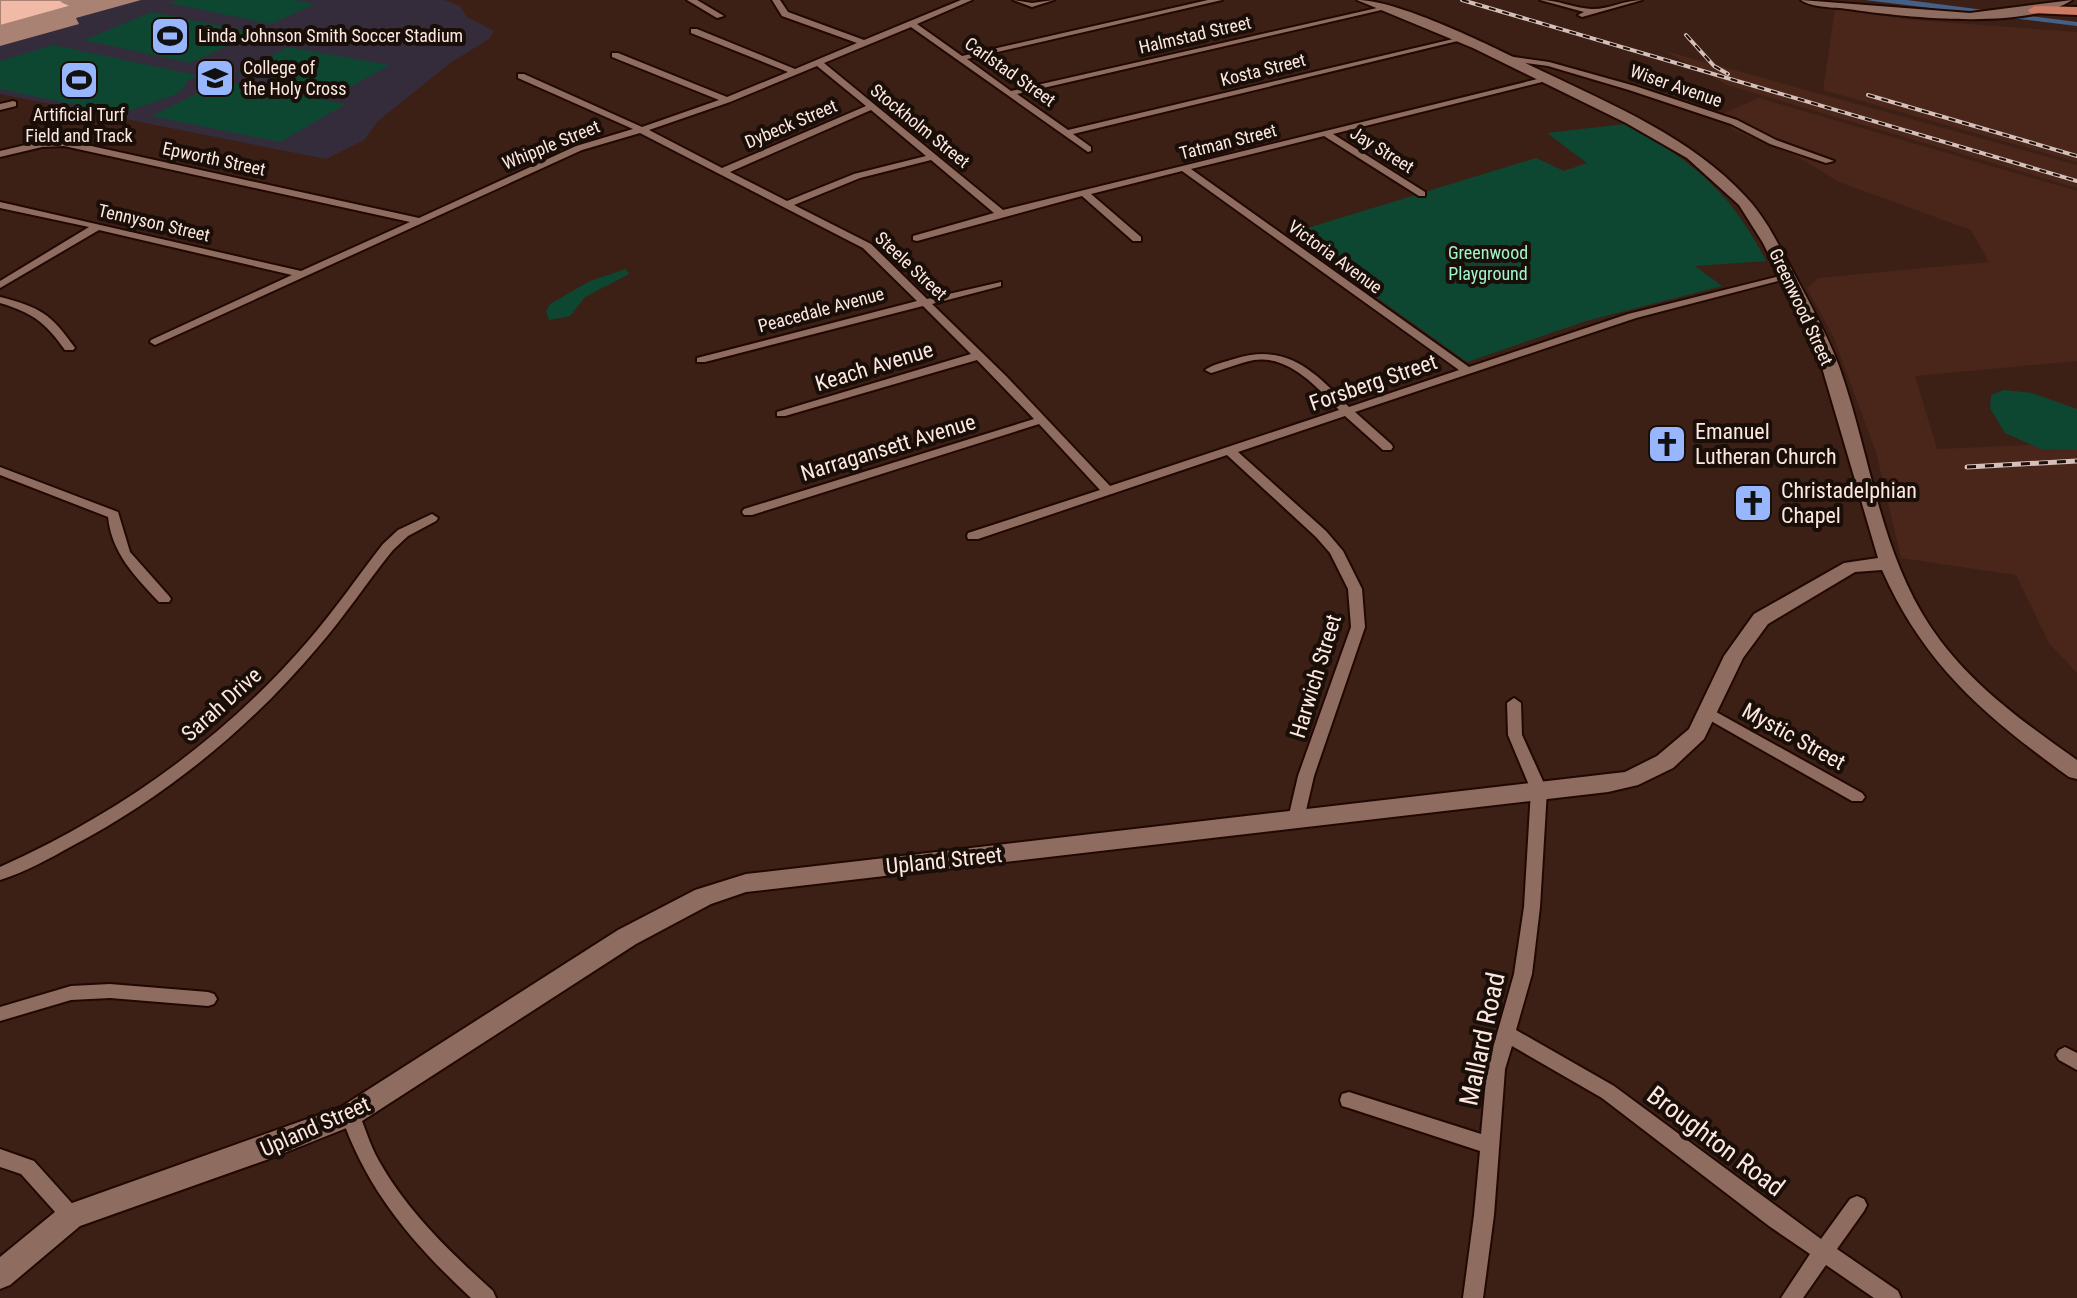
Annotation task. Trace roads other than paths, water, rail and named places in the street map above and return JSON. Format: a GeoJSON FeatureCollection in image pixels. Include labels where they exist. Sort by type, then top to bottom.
{"type":"FeatureCollection","features":[{"type":"Feature","properties":{"kind":"highway"},"geometry":{"type":"LineString","coordinates":[[2064,0],[2077,5]]}},
{"type":"Feature","properties":{"kind":"highway"},"geometry":{"type":"LineString","coordinates":[[2035,10],[2077,11]]}},
{"type":"Feature","properties":{"kind":"main road","name":"Greenwood Street"},"geometry":{"type":"LineString","coordinates":[[1362,0],[1466,38],[1656,134],[1716,174],[1753,213],[1788,277],[1830,366],[1890,563],[1922,630],[1961,676],[2016,727],[2077,771]]}},
{"type":"Feature","properties":{"kind":"main road"},"geometry":{"type":"LineString","coordinates":[[1806,0],[1944,17],[1999,16],[2035,10],[2064,0]]}},
{"type":"Feature","properties":{"kind":"main road","name":"Upland Street"},"geometry":{"type":"LineString","coordinates":[[0,1275],[71,1216],[256,1152],[350,1115],[627,937],[669,913],[729,888],[834,871],[1608,784],[1630,779],[1682,751],[1709,713],[1734,656],[1761,619],[1851,567],[1890,563]]}},
{"type":"Feature","properties":{"kind":"street"},"geometry":{"type":"LineString","coordinates":[[691,0],[720,16]]}},
{"type":"Feature","properties":{"kind":"street"},"geometry":{"type":"LineString","coordinates":[[776,0],[785,14],[865,43]]}},
{"type":"Feature","properties":{"kind":"street","name":"Whipple Street"},"geometry":{"type":"LineString","coordinates":[[155,342],[579,148],[727,100],[968,0]]}},
{"type":"Feature","properties":{"kind":"street"},"geometry":{"type":"LineString","coordinates":[[1017,0],[1032,5],[1050,0]]}},
{"type":"Feature","properties":{"kind":"street"},"geometry":{"type":"LineString","coordinates":[[963,58],[1218,0]]}},
{"type":"Feature","properties":{"kind":"street"},"geometry":{"type":"LineString","coordinates":[[1544,0],[1593,12]]}},
{"type":"Feature","properties":{"kind":"street"},"geometry":{"type":"LineString","coordinates":[[1582,15],[1638,0]]}},
{"type":"Feature","properties":{"kind":"street","name":"Halmstad Street"},"geometry":{"type":"LineString","coordinates":[[1012,93],[1386,8]]}},
{"type":"Feature","properties":{"kind":"street","name":"Carlstad Street"},"geometry":{"type":"LineString","coordinates":[[912,24],[1088,149]]}},
{"type":"Feature","properties":{"kind":"street"},"geometry":{"type":"LineString","coordinates":[[694,31],[796,72]]}},
{"type":"Feature","properties":{"kind":"street","name":"Kosta Street"},"geometry":{"type":"LineString","coordinates":[[1068,133],[1466,38]]}},
{"type":"Feature","properties":{"kind":"street"},"geometry":{"type":"LineString","coordinates":[[615,55],[727,100]]}},
{"type":"Feature","properties":{"kind":"street","name":"Wiser Avenue"},"geometry":{"type":"LineString","coordinates":[[1507,58],[1549,64],[1616,82],[1734,122],[1773,142],[1829,161]]}},
{"type":"Feature","properties":{"kind":"street","name":"Stockholm Street"},"geometry":{"type":"LineString","coordinates":[[818,62],[1002,214]]}},
{"type":"Feature","properties":{"kind":"street","name":"Steele Street"},"geometry":{"type":"LineString","coordinates":[[521,76],[640,129],[867,246],[1109,492]]}},
{"type":"Feature","properties":{"kind":"street","name":"Tatman Street"},"geometry":{"type":"LineString","coordinates":[[917,238],[1547,78]]}},
{"type":"Feature","properties":{"kind":"street"},"geometry":{"type":"LineString","coordinates":[[0,107],[13,104]]}},
{"type":"Feature","properties":{"kind":"street","name":"Dybeck Street"},"geometry":{"type":"LineString","coordinates":[[723,171],[872,107]]}},
{"type":"Feature","properties":{"kind":"street","name":"Jay Street"},"geometry":{"type":"LineString","coordinates":[[1326,133],[1422,194]]}},
{"type":"Feature","properties":{"kind":"street","name":"Epworth Street"},"geometry":{"type":"LineString","coordinates":[[0,154],[42,144],[64,143],[420,221]]}},
{"type":"Feature","properties":{"kind":"street"},"geometry":{"type":"LineString","coordinates":[[787,204],[857,176],[932,157]]}},
{"type":"Feature","properties":{"kind":"street","name":"Victoria Avenue"},"geometry":{"type":"LineString","coordinates":[[1185,169],[1467,370]]}},
{"type":"Feature","properties":{"kind":"street"},"geometry":{"type":"LineString","coordinates":[[1085,194],[1137,239]]}},
{"type":"Feature","properties":{"kind":"street","name":"Tennyson Street"},"geometry":{"type":"LineString","coordinates":[[0,205],[300,274]]}},
{"type":"Feature","properties":{"kind":"street"},"geometry":{"type":"LineString","coordinates":[[0,285],[98,226]]}},
{"type":"Feature","properties":{"kind":"street","name":"Forsberg Street"},"geometry":{"type":"LineString","coordinates":[[973,536],[1632,316],[1788,277]]}},
{"type":"Feature","properties":{"kind":"street","name":"Peacedale Avenue"},"geometry":{"type":"LineString","coordinates":[[701,360],[997,284]]}},
{"type":"Feature","properties":{"kind":"street"},"geometry":{"type":"LineString","coordinates":[[0,300],[37,311],[51,323],[69,348]]}},
{"type":"Feature","properties":{"kind":"street","name":"Keach Avenue"},"geometry":{"type":"LineString","coordinates":[[781,414],[977,356]]}},
{"type":"Feature","properties":{"kind":"street"},"geometry":{"type":"LineString","coordinates":[[1211,370],[1259,357],[1279,358],[1337,399],[1363,430],[1387,447]]}},
{"type":"Feature","properties":{"kind":"street","name":"Narragansett Avenue"},"geometry":{"type":"LineString","coordinates":[[748,512],[1041,420]]}},
{"type":"Feature","properties":{"kind":"street","name":"Harwich Street"},"geometry":{"type":"LineString","coordinates":[[1230,451],[1321,534],[1336,551],[1355,589],[1358,627],[1306,776],[1296,819]]}},
{"type":"Feature","properties":{"kind":"street"},"geometry":{"type":"LineString","coordinates":[[0,471],[114,515],[115,538],[121,550],[164,599]]}},
{"type":"Feature","properties":{"kind":"street","name":"Sarah Drive"},"geometry":{"type":"LineString","coordinates":[[0,874],[68,844],[204,752],[303,657],[388,547],[403,533],[432,518]]}},
{"type":"Feature","properties":{"kind":"street"},"geometry":{"type":"LineString","coordinates":[[1514,703],[1515,735],[1539,790]]}},
{"type":"Feature","properties":{"kind":"street","name":"Mystic Street"},"geometry":{"type":"LineString","coordinates":[[1709,713],[1857,797]]}},
{"type":"Feature","properties":{"kind":"street","name":"Mallard Road"},"geometry":{"type":"LineString","coordinates":[[1473,1298],[1484,1215],[1496,1069],[1523,974],[1532,907],[1539,790]]}},
{"type":"Feature","properties":{"kind":"street"},"geometry":{"type":"LineString","coordinates":[[0,1014],[71,993],[110,991],[208,999]]}},
{"type":"Feature","properties":{"kind":"street","name":"Broughton Road"},"geometry":{"type":"LineString","coordinates":[[1505,1033],[1608,1092],[1822,1251],[1891,1298]]}},
{"type":"Feature","properties":{"kind":"street"},"geometry":{"type":"LineString","coordinates":[[1349,1100],[1488,1145]]}},
{"type":"Feature","properties":{"kind":"street"},"geometry":{"type":"LineString","coordinates":[[350,1115],[373,1167],[410,1222],[452,1268],[486,1298]]}},
{"type":"Feature","properties":{"kind":"street"},"geometry":{"type":"LineString","coordinates":[[0,1158],[27,1167],[71,1216]]}},
{"type":"Feature","properties":{"kind":"street"},"geometry":{"type":"LineString","coordinates":[[1791,1298],[1857,1205]]}},
{"type":"Feature","properties":{"kind":"water"},"geometry":{"type":"Polygon","coordinates":[[[1865,0],[1907,0],[2077,22],[2077,26],[1865,0]]]}},
{"type":"Feature","properties":{"kind":"railway"},"geometry":{"type":"LineString","coordinates":[[1462,0],[2077,181]]}},
{"type":"Feature","properties":{"kind":"railway"},"geometry":{"type":"LineString","coordinates":[[1686,35],[1714,66],[1728,74]]}},
{"type":"Feature","properties":{"kind":"railway"},"geometry":{"type":"LineString","coordinates":[[1868,95],[2077,156]]}},
{"type":"Feature","properties":{"kind":"railway"},"geometry":{"type":"LineString","coordinates":[[1967,467],[2077,461]]}},
{"type":"Feature","properties":{"kind":"place","name":"Linda Johnson Smith Soccer Stadium"},"geometry":{"type":"Point","coordinates":[170,36]}},
{"type":"Feature","properties":{"kind":"place","name":"College of the Holy Cross"},"geometry":{"type":"Point","coordinates":[215,78]}},
{"type":"Feature","properties":{"kind":"place","name":"Artificial Turf Field and Track"},"geometry":{"type":"Point","coordinates":[79,80]}},
{"type":"Feature","properties":{"kind":"place","name":"Emanuel Lutheran Church"},"geometry":{"type":"Point","coordinates":[1667,444]}},
{"type":"Feature","properties":{"kind":"place","name":"Christadelphian Chapel"},"geometry":{"type":"Point","coordinates":[1753,503]}},
{"type":"Feature","properties":{"kind":"park label","name":"Greenwood Playground"},"geometry":{"type":"Point","coordinates":[1488,263]}}]}
